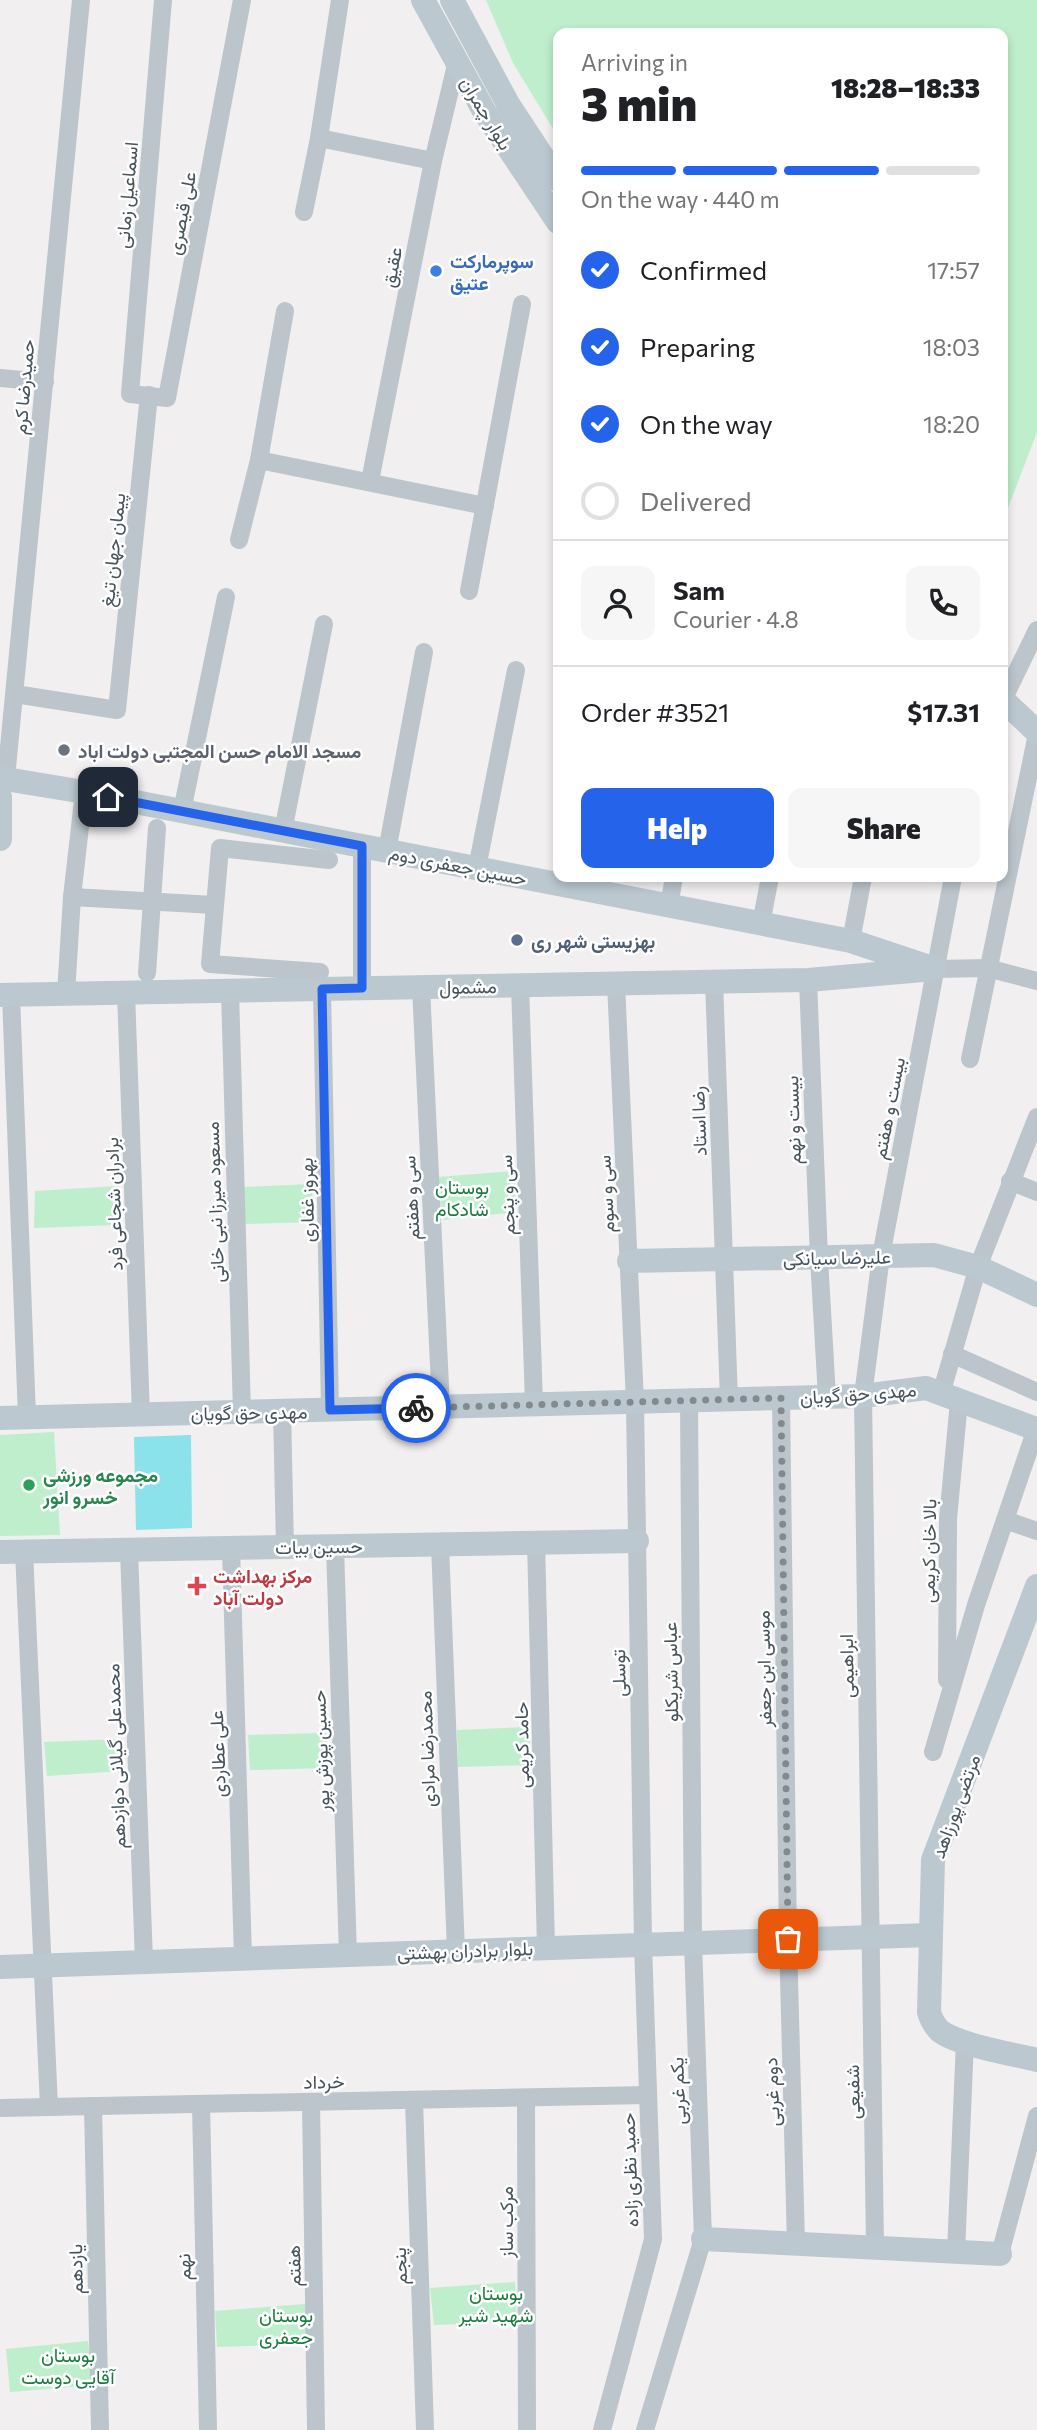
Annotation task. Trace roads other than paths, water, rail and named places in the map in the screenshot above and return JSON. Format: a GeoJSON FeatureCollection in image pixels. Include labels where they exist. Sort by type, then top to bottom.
{"type":"FeatureCollection","features":[{"type":"Feature","properties":{"kind":"street","name":"حمیدرضا کرم"},"geometry":{"type":"LineString","coordinates":[[2,784],[15,694],[81,0]]}},
{"type":"Feature","properties":{"kind":"street","name":"اسماعیل زمانی"},"geometry":{"type":"LineString","coordinates":[[149,395],[130,394],[163,0]]}},
{"type":"Feature","properties":{"kind":"street","name":"علی قیصری"},"geometry":{"type":"LineString","coordinates":[[149,395],[167,398],[242,0]]}},
{"type":"Feature","properties":{"kind":"street"},"geometry":{"type":"LineString","coordinates":[[303,212],[319,138],[340,0]]}},
{"type":"Feature","properties":{"kind":"street","name":"بلوار چمران"},"geometry":{"type":"LineString","coordinates":[[423,0],[484,111],[553,214]]}},
{"type":"Feature","properties":{"kind":"street","name":"بلوار چمران"},"geometry":{"type":"LineString","coordinates":[[452,0],[509,104],[553,172]]}},
{"type":"Feature","properties":{"kind":"street","name":"عقیق"},"geometry":{"type":"LineString","coordinates":[[370,481],[433,161],[457,61]]}},
{"type":"Feature","properties":{"kind":"street"},"geometry":{"type":"LineString","coordinates":[[319,138],[433,161]]}},
{"type":"Feature","properties":{"kind":"street"},"geometry":{"type":"LineString","coordinates":[[469,591],[522,304]]}},
{"type":"Feature","properties":{"kind":"street"},"geometry":{"type":"LineString","coordinates":[[239,540],[259,460],[285,311]]}},
{"type":"Feature","properties":{"kind":"street"},"geometry":{"type":"LineString","coordinates":[[0,378],[45,382]]}},
{"type":"Feature","properties":{"kind":"street","name":"پیمان جهان تیغ"},"geometry":{"type":"LineString","coordinates":[[15,694],[117,710],[149,395]]}},
{"type":"Feature","properties":{"kind":"street"},"geometry":{"type":"LineString","coordinates":[[259,460],[485,506]]}},
{"type":"Feature","properties":{"kind":"street"},"geometry":{"type":"LineString","coordinates":[[182,811],[226,597]]}},
{"type":"Feature","properties":{"kind":"street"},"geometry":{"type":"LineString","coordinates":[[283,831],[324,624]]}},
{"type":"Feature","properties":{"kind":"street"},"geometry":{"type":"LineString","coordinates":[[1008,690],[1037,631]]}},
{"type":"Feature","properties":{"kind":"street"},"geometry":{"type":"LineString","coordinates":[[387,851],[425,652]]}},
{"type":"Feature","properties":{"kind":"street"},"geometry":{"type":"LineString","coordinates":[[477,869],[516,670]]}},
{"type":"Feature","properties":{"kind":"street"},"geometry":{"type":"LineString","coordinates":[[1008,705],[1037,733],[1008,869]]}},
{"type":"Feature","properties":{"kind":"street"},"geometry":{"type":"LineString","coordinates":[[0,839],[2,784]]}},
{"type":"Feature","properties":{"kind":"street","name":"حسین جعفری دوم"},"geometry":{"type":"LineString","coordinates":[[2,784],[84,792],[477,869],[553,879]]}},
{"type":"Feature","properties":{"kind":"street"},"geometry":{"type":"LineString","coordinates":[[66,993],[72,897],[84,792]]}},
{"type":"Feature","properties":{"kind":"street"},"geometry":{"type":"LineString","coordinates":[[148,972],[157,828]]}},
{"type":"Feature","properties":{"kind":"street"},"geometry":{"type":"LineString","coordinates":[[362,846],[362,988]]}},
{"type":"Feature","properties":{"kind":"street"},"geometry":{"type":"LineString","coordinates":[[321,980],[210,964],[220,848],[329,860]]}},
{"type":"Feature","properties":{"kind":"street","name":"حسین جعفری دوم"},"geometry":{"type":"LineString","coordinates":[[574,882],[669,906],[851,941],[935,968],[987,968],[1037,981]]}},
{"type":"Feature","properties":{"kind":"street"},"geometry":{"type":"LineString","coordinates":[[669,906],[673,882]]}},
{"type":"Feature","properties":{"kind":"street"},"geometry":{"type":"LineString","coordinates":[[761,924],[769,882]]}},
{"type":"Feature","properties":{"kind":"street"},"geometry":{"type":"LineString","coordinates":[[851,941],[862,882]]}},
{"type":"Feature","properties":{"kind":"street","name":"بیست و هفتم"},"geometry":{"type":"LineString","coordinates":[[863,1396],[881,1256],[952,882]]}},
{"type":"Feature","properties":{"kind":"street"},"geometry":{"type":"LineString","coordinates":[[970,1059],[1005,882]]}},
{"type":"Feature","properties":{"kind":"street"},"geometry":{"type":"LineString","coordinates":[[72,897],[214,905]]}},
{"type":"Feature","properties":{"kind":"street","name":"مشمول"},"geometry":{"type":"LineString","coordinates":[[6,995],[230,990],[321,980],[362,988],[808,980],[935,968]]}},
{"type":"Feature","properties":{"kind":"street","name":"بهروز غفاری"},"geometry":{"type":"LineString","coordinates":[[321,980],[330,1410]]}},
{"type":"Feature","properties":{"kind":"street","name":"بیست و نهم"},"geometry":{"type":"LineString","coordinates":[[808,980],[818,1258],[827,1397]]}},
{"type":"Feature","properties":{"kind":"street","name":"رضا استاد"},"geometry":{"type":"LineString","coordinates":[[714,981],[729,1400]]}},
{"type":"Feature","properties":{"kind":"street","name":"سی و سوم"},"geometry":{"type":"LineString","coordinates":[[616,983],[635,1402]]}},
{"type":"Feature","properties":{"kind":"street","name":"سی و پنجم"},"geometry":{"type":"LineString","coordinates":[[520,985],[534,1404]]}},
{"type":"Feature","properties":{"kind":"street","name":"سی و هفتم"},"geometry":{"type":"LineString","coordinates":[[421,987],[442,1407]]}},
{"type":"Feature","properties":{"kind":"street","name":"مسعود میرزا نبی خانی"},"geometry":{"type":"LineString","coordinates":[[230,990],[242,1412]]}},
{"type":"Feature","properties":{"kind":"street","name":"برادران شجاعی فرد"},"geometry":{"type":"LineString","coordinates":[[126,992],[141,1415]]}},
{"type":"Feature","properties":{"kind":"street"},"geometry":{"type":"LineString","coordinates":[[6,995],[27,1417]]}},
{"type":"Feature","properties":{"kind":"street","name":"بالا خان کریمی"},"geometry":{"type":"LineString","coordinates":[[947,1702],[952,1354],[976,1272],[1037,1117]]}},
{"type":"Feature","properties":{"kind":"street"},"geometry":{"type":"LineString","coordinates":[[1010,1181],[1037,1192]]}},
{"type":"Feature","properties":{"kind":"street","name":"علیرضا سیانکی"},"geometry":{"type":"LineString","coordinates":[[629,1261],[934,1255],[1037,1295]]}},
{"type":"Feature","properties":{"kind":"street"},"geometry":{"type":"LineString","coordinates":[[952,1354],[1037,1392]]}},
{"type":"Feature","properties":{"kind":"street","name":"مهدی حق گویان"},"geometry":{"type":"LineString","coordinates":[[0,1418],[863,1396],[926,1388],[1036,1429]]}},
{"type":"Feature","properties":{"kind":"street","name":"ابراهیمی"},"geometry":{"type":"LineString","coordinates":[[863,1396],[870,1936]]}},
{"type":"Feature","properties":{"kind":"street","name":"موسی ابن جعفر"},"geometry":{"type":"LineString","coordinates":[[781,1398],[788,1939]]}},
{"type":"Feature","properties":{"kind":"street","name":"عباس شریکلو"},"geometry":{"type":"LineString","coordinates":[[689,1401],[693,1942]]}},
{"type":"Feature","properties":{"kind":"street","name":"توسلی"},"geometry":{"type":"LineString","coordinates":[[635,1402],[643,1944]]}},
{"type":"Feature","properties":{"kind":"street"},"geometry":{"type":"LineString","coordinates":[[282,1411],[285,1547]]}},
{"type":"Feature","properties":{"kind":"street","name":"بالا خان کریمی"},"geometry":{"type":"LineString","coordinates":[[933,1752],[976,1605],[1036,1429]]}},
{"type":"Feature","properties":{"kind":"street"},"geometry":{"type":"LineString","coordinates":[[1005,1520],[1037,1531]]}},
{"type":"Feature","properties":{"kind":"street","name":"حامد کریمی"},"geometry":{"type":"LineString","coordinates":[[536,1541],[546,1948]]}},
{"type":"Feature","properties":{"kind":"street","name":"حسین بیات"},"geometry":{"type":"LineString","coordinates":[[12,1551],[637,1541]]}},
{"type":"Feature","properties":{"kind":"street","name":"محمدرضا مرادی"},"geometry":{"type":"LineString","coordinates":[[440,1545],[456,1951]]}},
{"type":"Feature","properties":{"kind":"street","name":"حسین پوزش پور"},"geometry":{"type":"LineString","coordinates":[[335,1546],[348,1955]]}},
{"type":"Feature","properties":{"kind":"street","name":"علی عطاردی"},"geometry":{"type":"LineString","coordinates":[[231,1548],[243,1958]]}},
{"type":"Feature","properties":{"kind":"street","name":"محمدعلی گیلانی دوازدهم"},"geometry":{"type":"LineString","coordinates":[[129,1549],[145,1962]]}},
{"type":"Feature","properties":{"kind":"street"},"geometry":{"type":"LineString","coordinates":[[12,1551],[43,1966],[49,2107]]}},
{"type":"Feature","properties":{"kind":"street","name":"مرتضی پورزاهد"},"geometry":{"type":"LineString","coordinates":[[965,2041],[942,2032],[932,2022],[929,2012],[933,1860],[1029,1632],[1037,1586]]}},
{"type":"Feature","properties":{"kind":"street","name":"بلوار برادران بهشتی"},"geometry":{"type":"LineString","coordinates":[[0,1966],[930,1935]]}},
{"type":"Feature","properties":{"kind":"street","name":"شفیعی"},"geometry":{"type":"LineString","coordinates":[[870,1936],[875,2248]]}},
{"type":"Feature","properties":{"kind":"street","name":"دوم غربی"},"geometry":{"type":"LineString","coordinates":[[788,1939],[796,2244]]}},
{"type":"Feature","properties":{"kind":"street","name":"یکم غربی"},"geometry":{"type":"LineString","coordinates":[[645,2430],[703,2239],[693,1942]]}},
{"type":"Feature","properties":{"kind":"street","name":"حمید نظری زاده"},"geometry":{"type":"LineString","coordinates":[[602,2430],[653,2239],[643,1944]]}},
{"type":"Feature","properties":{"kind":"street"},"geometry":{"type":"LineString","coordinates":[[956,2252],[965,2041],[1037,2060]]}},
{"type":"Feature","properties":{"kind":"street","name":"خرداد"},"geometry":{"type":"LineString","coordinates":[[0,2108],[648,2095]]}},
{"type":"Feature","properties":{"kind":"street","name":"مرکب ساز"},"geometry":{"type":"LineString","coordinates":[[526,2098],[527,2430]]}},
{"type":"Feature","properties":{"kind":"street","name":"پنجم"},"geometry":{"type":"LineString","coordinates":[[414,2100],[425,2430]]}},
{"type":"Feature","properties":{"kind":"street","name":"هفتم"},"geometry":{"type":"LineString","coordinates":[[311,2102],[317,2430]]}},
{"type":"Feature","properties":{"kind":"street","name":"نهم"},"geometry":{"type":"LineString","coordinates":[[201,2104],[208,2430]]}},
{"type":"Feature","properties":{"kind":"street","name":"یازدهم"},"geometry":{"type":"LineString","coordinates":[[93,2106],[100,2430]]}},
{"type":"Feature","properties":{"kind":"street"},"geometry":{"type":"LineString","coordinates":[[703,2239],[1000,2254],[1037,2116]]}},
{"type":"Feature","properties":{"kind":"water"},"geometry":{"type":"Polygon","coordinates":[[[191,1435],[192,1528],[136,1530],[134,1437],[191,1435]]]}},
{"type":"Feature","properties":{"kind":"place","name":"سوپرمارکت عتیق"},"geometry":{"type":"Point","coordinates":[436,271]}},
{"type":"Feature","properties":{"kind":"place","name":"مسجد الامام حسن المجتبى دولت اباد"},"geometry":{"type":"Point","coordinates":[64,750]}},
{"type":"Feature","properties":{"kind":"place","name":"بهزیستی شهر ری"},"geometry":{"type":"Point","coordinates":[517,940]}},
{"type":"Feature","properties":{"kind":"place","name":"مجموعه ورزشی خسرو انور"},"geometry":{"type":"Point","coordinates":[29,1485]}},
{"type":"Feature","properties":{"kind":"place","name":"مرکز بهداشت دولت آباد"},"geometry":{"type":"Point","coordinates":[197,1586]}},
{"type":"Feature","properties":{"kind":"park label","name":"بوستان شادکام"},"geometry":{"type":"Point","coordinates":[462,1197]}},
{"type":"Feature","properties":{"kind":"park label","name":"بوستان شهید شیر"},"geometry":{"type":"Point","coordinates":[496,2303]}},
{"type":"Feature","properties":{"kind":"park label","name":"بوستان جعفری"},"geometry":{"type":"Point","coordinates":[286,2325]}},
{"type":"Feature","properties":{"kind":"park label","name":"بوستان آقایی دوست"},"geometry":{"type":"Point","coordinates":[68,2365]}}]}
